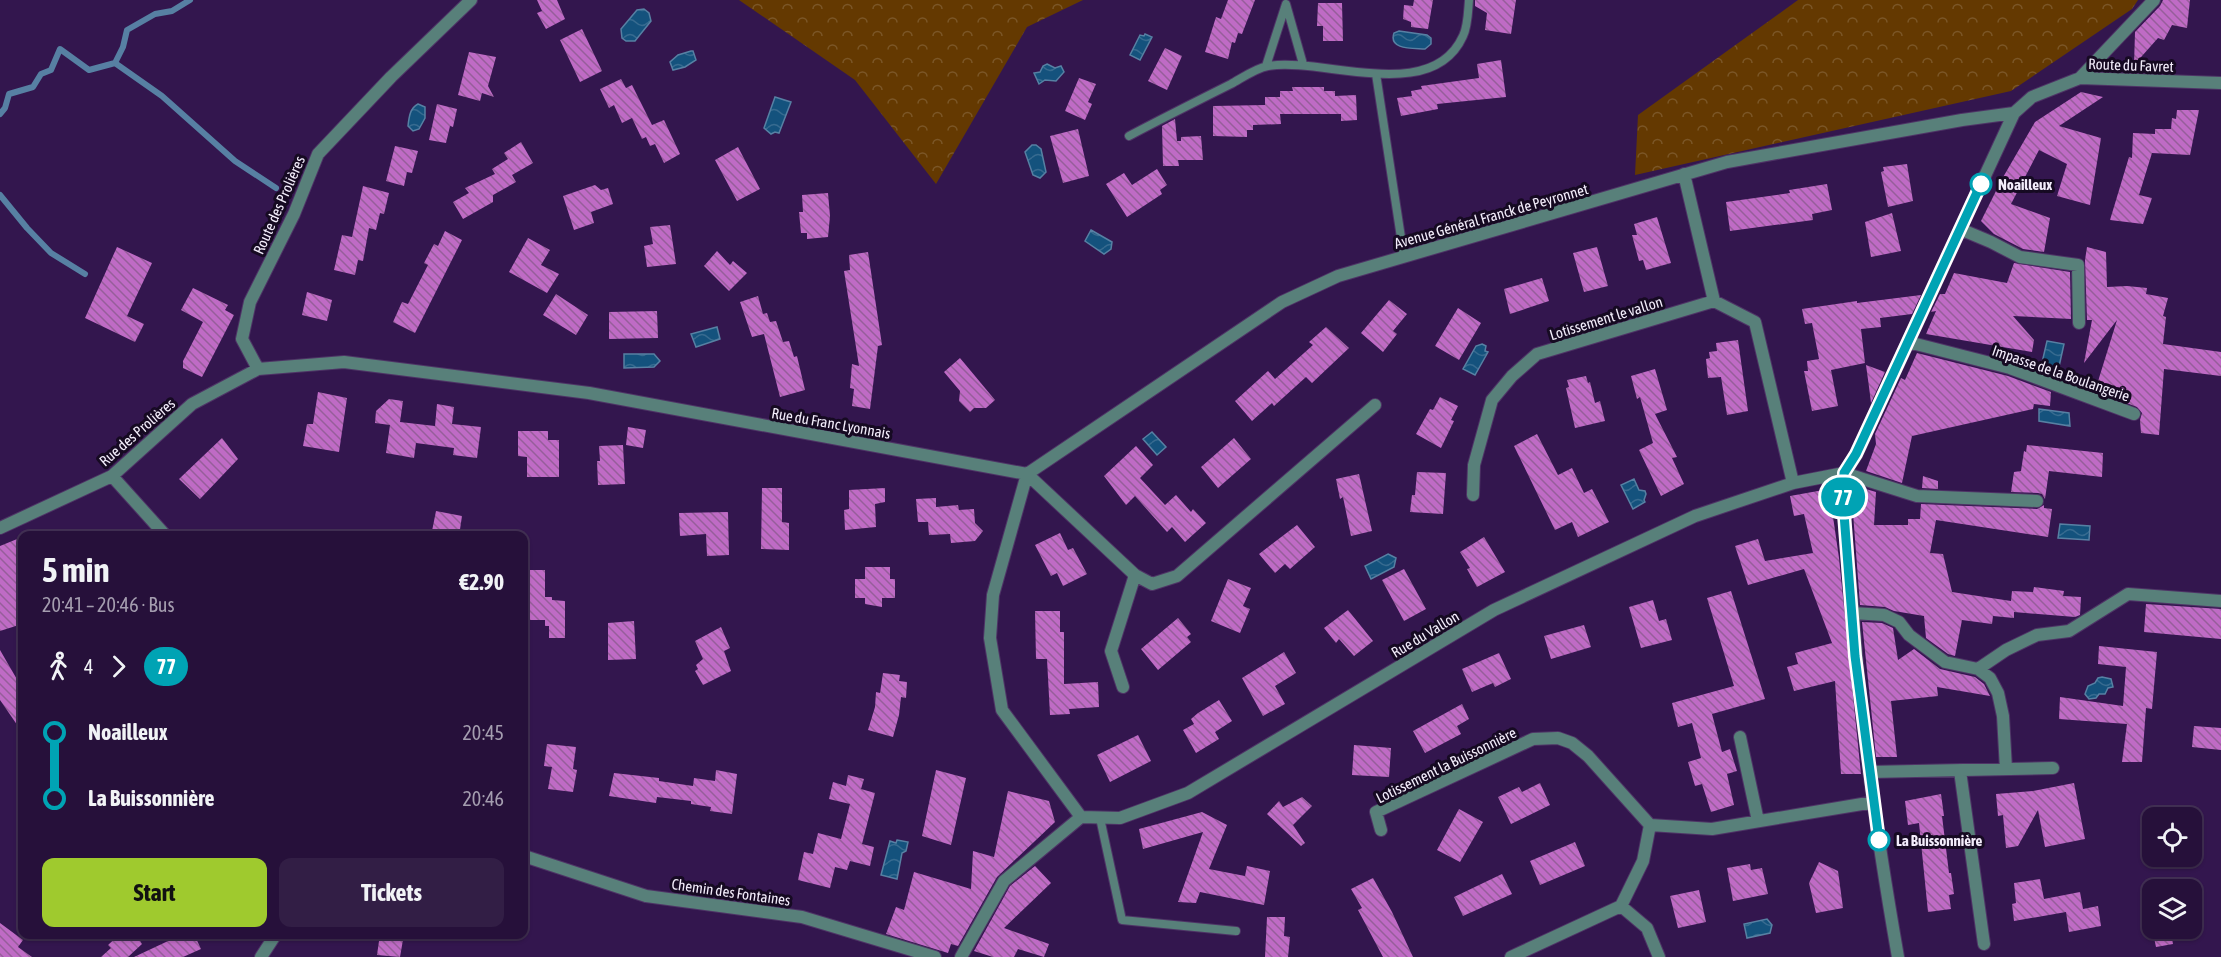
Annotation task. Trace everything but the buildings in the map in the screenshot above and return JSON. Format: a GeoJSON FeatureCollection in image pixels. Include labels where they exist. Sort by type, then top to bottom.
{"type":"FeatureCollection","features":[{"type":"Feature","properties":{"kind":"street","name":"Route des Prolières"},"geometry":{"type":"LineString","coordinates":[[258,369],[242,339],[250,302],[294,214],[318,154],[391,77],[471,0]]}},
{"type":"Feature","properties":{"kind":"street"},"geometry":{"type":"LineString","coordinates":[[2080,78],[2154,0]]}},
{"type":"Feature","properties":{"kind":"street","name":"Route du Favret"},"geometry":{"type":"LineString","coordinates":[[2014,113],[2032,97],[2080,78],[2221,83]]}},
{"type":"Feature","properties":{"kind":"street"},"geometry":{"type":"LineString","coordinates":[[1898,957],[1869,772],[1855,656],[1843,501],[1844,473],[1856,454],[2014,113]]}},
{"type":"Feature","properties":{"kind":"street","name":"Avenue Général Franck de Peyronnet"},"geometry":{"type":"LineString","coordinates":[[1027,474],[1282,302],[1338,276],[1727,162],[1982,116],[2014,113]]}},
{"type":"Feature","properties":{"kind":"street"},"geometry":{"type":"LineString","coordinates":[[1684,174],[1714,301],[1755,322],[1793,483]]}},
{"type":"Feature","properties":{"kind":"street"},"geometry":{"type":"LineString","coordinates":[[1960,229],[2020,257],[2078,265],[2079,323]]}},
{"type":"Feature","properties":{"kind":"street","name":"Lotissement le vallon"},"geometry":{"type":"LineString","coordinates":[[1473,495],[1474,465],[1492,400],[1512,376],[1537,354],[1714,301]]}},
{"type":"Feature","properties":{"kind":"street","name":"Impasse de la Boulangerie"},"geometry":{"type":"LineString","coordinates":[[1908,342],[2010,368],[2134,414]]}},
{"type":"Feature","properties":{"kind":"street","name":"Rue du Franc Lyonnais"},"geometry":{"type":"LineString","coordinates":[[258,369],[344,362],[589,393],[1027,474]]}},
{"type":"Feature","properties":{"kind":"street","name":"Rue des Prolières"},"geometry":{"type":"LineString","coordinates":[[0,528],[112,476],[192,404],[258,369]]}},
{"type":"Feature","properties":{"kind":"street"},"geometry":{"type":"LineString","coordinates":[[961,957],[1004,881],[1080,817],[1002,710],[990,638],[993,595],[1027,474],[1135,575],[1152,584],[1177,576],[1375,405]]}},
{"type":"Feature","properties":{"kind":"street"},"geometry":{"type":"LineString","coordinates":[[1844,473],[1917,496],[2037,501]]}},
{"type":"Feature","properties":{"kind":"street","name":"Rue du Vallon"},"geometry":{"type":"LineString","coordinates":[[1080,817],[1120,818],[1188,793],[1494,610],[1695,516],[1793,483],[1844,473]]}},
{"type":"Feature","properties":{"kind":"street"},"geometry":{"type":"LineString","coordinates":[[112,476],[162,531]]}},
{"type":"Feature","properties":{"kind":"street"},"geometry":{"type":"LineString","coordinates":[[1123,687],[1111,651],[1135,575]]}},
{"type":"Feature","properties":{"kind":"street"},"geometry":{"type":"LineString","coordinates":[[1978,669],[2006,650],[2037,635],[2068,631],[2128,594],[2221,601]]}},
{"type":"Feature","properties":{"kind":"street"},"geometry":{"type":"LineString","coordinates":[[1853,614],[1884,615],[1899,622],[1909,635],[1945,662],[1978,669],[1990,678],[1998,693],[2003,716],[2006,769]]}},
{"type":"Feature","properties":{"kind":"street"},"geometry":{"type":"LineString","coordinates":[[1740,737],[1758,821]]}},
{"type":"Feature","properties":{"kind":"street","name":"Lotissement la Buissonnière"},"geometry":{"type":"LineString","coordinates":[[1381,830],[1376,812],[1533,739],[1544,738],[1558,738],[1572,743],[1588,756],[1650,825]]}},
{"type":"Feature","properties":{"kind":"street"},"geometry":{"type":"LineString","coordinates":[[1869,772],[2053,768]]}},
{"type":"Feature","properties":{"kind":"street"},"geometry":{"type":"LineString","coordinates":[[1960,771],[1984,944]]}},
{"type":"Feature","properties":{"kind":"street"},"geometry":{"type":"LineString","coordinates":[[1511,957],[1621,906],[1643,861],[1650,825],[1712,829],[1874,802]]}},
{"type":"Feature","properties":{"kind":"street","name":"Chemin des Fontaines"},"geometry":{"type":"LineString","coordinates":[[528,857],[646,896],[802,918],[934,957]]}},
{"type":"Feature","properties":{"kind":"street"},"geometry":{"type":"LineString","coordinates":[[1621,906],[1647,928],[1659,957]]}},
{"type":"Feature","properties":{"kind":"street"},"geometry":{"type":"LineString","coordinates":[[261,957],[273,939]]}},
{"type":"Feature","properties":{"kind":"lane"},"geometry":{"type":"LineString","coordinates":[[1129,136],[1266,66],[1303,64],[1376,74],[1421,71],[1437,66],[1451,54],[1464,36],[1469,0]]}},
{"type":"Feature","properties":{"kind":"lane"},"geometry":{"type":"LineString","coordinates":[[1266,66],[1286,4],[1303,64]]}},
{"type":"Feature","properties":{"kind":"lane"},"geometry":{"type":"LineString","coordinates":[[1376,74],[1404,257]]}},
{"type":"Feature","properties":{"kind":"lane"},"geometry":{"type":"LineString","coordinates":[[1100,818],[1122,920],[1236,931]]}},
{"type":"Feature","properties":{"kind":"green space"},"geometry":{"type":"Polygon","coordinates":[[[739,0],[1083,0],[1027,27],[936,184],[855,80],[739,0]]]}},
{"type":"Feature","properties":{"kind":"green space"},"geometry":{"type":"Polygon","coordinates":[[[1798,0],[2138,0],[2132,9],[2011,91],[1635,175],[1638,115],[1798,0]]]}},
{"type":"Feature","properties":{"kind":"water"},"geometry":{"type":"Polygon","coordinates":[[[644,9],[649,13],[651,21],[635,41],[626,41],[622,38],[621,29],[637,10],[644,9]]]}},
{"type":"Feature","properties":{"kind":"water"},"geometry":{"type":"Polygon","coordinates":[[[1399,31],[1427,35],[1431,38],[1431,44],[1425,49],[1398,45],[1393,39],[1394,33],[1399,31]]]}},
{"type":"Feature","properties":{"kind":"water"},"geometry":{"type":"Polygon","coordinates":[[[1145,34],[1152,37],[1140,60],[1130,55],[1140,35],[1145,34]]]}},
{"type":"Feature","properties":{"kind":"water"},"geometry":{"type":"Polygon","coordinates":[[[691,51],[696,60],[685,67],[673,70],[670,62],[678,55],[691,51]]]}},
{"type":"Feature","properties":{"kind":"water"},"geometry":{"type":"Polygon","coordinates":[[[1047,64],[1055,68],[1061,66],[1064,72],[1056,81],[1045,80],[1039,84],[1034,73],[1040,72],[1047,64]]]}},
{"type":"Feature","properties":{"kind":"water"},"geometry":{"type":"Polygon","coordinates":[[[775,97],[791,102],[779,133],[771,134],[764,128],[775,97]]]}},
{"type":"Feature","properties":{"kind":"water"},"geometry":{"type":"Polygon","coordinates":[[[418,104],[425,107],[425,118],[419,129],[413,131],[408,126],[409,119],[412,110],[418,104]]]}},
{"type":"Feature","properties":{"kind":"water"},"geometry":{"type":"Polygon","coordinates":[[[1032,145],[1041,149],[1046,172],[1040,178],[1033,175],[1025,152],[1032,145]]]}},
{"type":"Feature","properties":{"kind":"water"},"geometry":{"type":"Polygon","coordinates":[[[1091,230],[1112,242],[1111,249],[1104,254],[1085,241],[1091,230]]]}},
{"type":"Feature","properties":{"kind":"water"},"geometry":{"type":"Polygon","coordinates":[[[717,327],[720,339],[696,347],[691,334],[717,327]]]}},
{"type":"Feature","properties":{"kind":"water"},"geometry":{"type":"Polygon","coordinates":[[[2047,341],[2064,344],[2058,371],[2041,367],[2047,341]]]}},
{"type":"Feature","properties":{"kind":"water"},"geometry":{"type":"Polygon","coordinates":[[[1482,344],[1486,346],[1485,351],[1488,352],[1475,375],[1463,369],[1476,346],[1482,344]]]}},
{"type":"Feature","properties":{"kind":"water"},"geometry":{"type":"Polygon","coordinates":[[[624,354],[654,354],[660,361],[654,367],[624,368],[624,354]]]}},
{"type":"Feature","properties":{"kind":"water"},"geometry":{"type":"Polygon","coordinates":[[[2039,409],[2069,413],[2070,426],[2039,421],[2039,409]]]}},
{"type":"Feature","properties":{"kind":"water"},"geometry":{"type":"Polygon","coordinates":[[[1152,432],[1166,447],[1157,455],[1143,439],[1152,432]]]}},
{"type":"Feature","properties":{"kind":"water"},"geometry":{"type":"Polygon","coordinates":[[[1634,479],[1639,490],[1645,491],[1646,494],[1645,502],[1633,509],[1621,485],[1634,479]]]}},
{"type":"Feature","properties":{"kind":"water"},"geometry":{"type":"Polygon","coordinates":[[[2060,524],[2090,526],[2089,540],[2058,538],[2060,524]]]}},
{"type":"Feature","properties":{"kind":"water"},"geometry":{"type":"Polygon","coordinates":[[[1388,554],[1396,558],[1394,567],[1371,579],[1365,566],[1388,554]]]}},
{"type":"Feature","properties":{"kind":"water"},"geometry":{"type":"Polygon","coordinates":[[[2102,677],[2111,679],[2113,687],[2108,688],[2105,694],[2089,699],[2085,694],[2088,686],[2102,677]]]}},
{"type":"Feature","properties":{"kind":"water"},"geometry":{"type":"Polygon","coordinates":[[[897,840],[908,842],[906,851],[902,853],[897,879],[881,875],[890,841],[896,843],[897,840]]]}},
{"type":"Feature","properties":{"kind":"water"},"geometry":{"type":"Polygon","coordinates":[[[1767,919],[1772,925],[1770,933],[1747,938],[1744,924],[1767,919]]]}},
{"type":"Feature","properties":{"kind":"waterway"},"geometry":{"type":"LineString","coordinates":[[0,114],[5,108],[9,94],[33,87],[41,74],[51,70],[60,49],[89,70],[115,63],[123,47],[127,30],[155,14],[172,11],[190,0]]}},
{"type":"Feature","properties":{"kind":"waterway"},"geometry":{"type":"LineString","coordinates":[[115,63],[162,96],[235,161],[276,188]]}},
{"type":"Feature","properties":{"kind":"waterway"},"geometry":{"type":"LineString","coordinates":[[0,195],[51,253],[85,274]]}},
{"type":"Feature","properties":{"kind":"bus line","name":"77"},"geometry":{"type":"LineString","coordinates":[[1879,840],[1855,656],[1843,501],[1844,473],[1856,454],[1981,184]]}},
{"type":"Feature","properties":{"kind":"place","name":"Noailleux"},"geometry":{"type":"Point","coordinates":[1981,184]}},
{"type":"Feature","properties":{"kind":"place","name":"La Buissonnière"},"geometry":{"type":"Point","coordinates":[1879,840]}}]}
